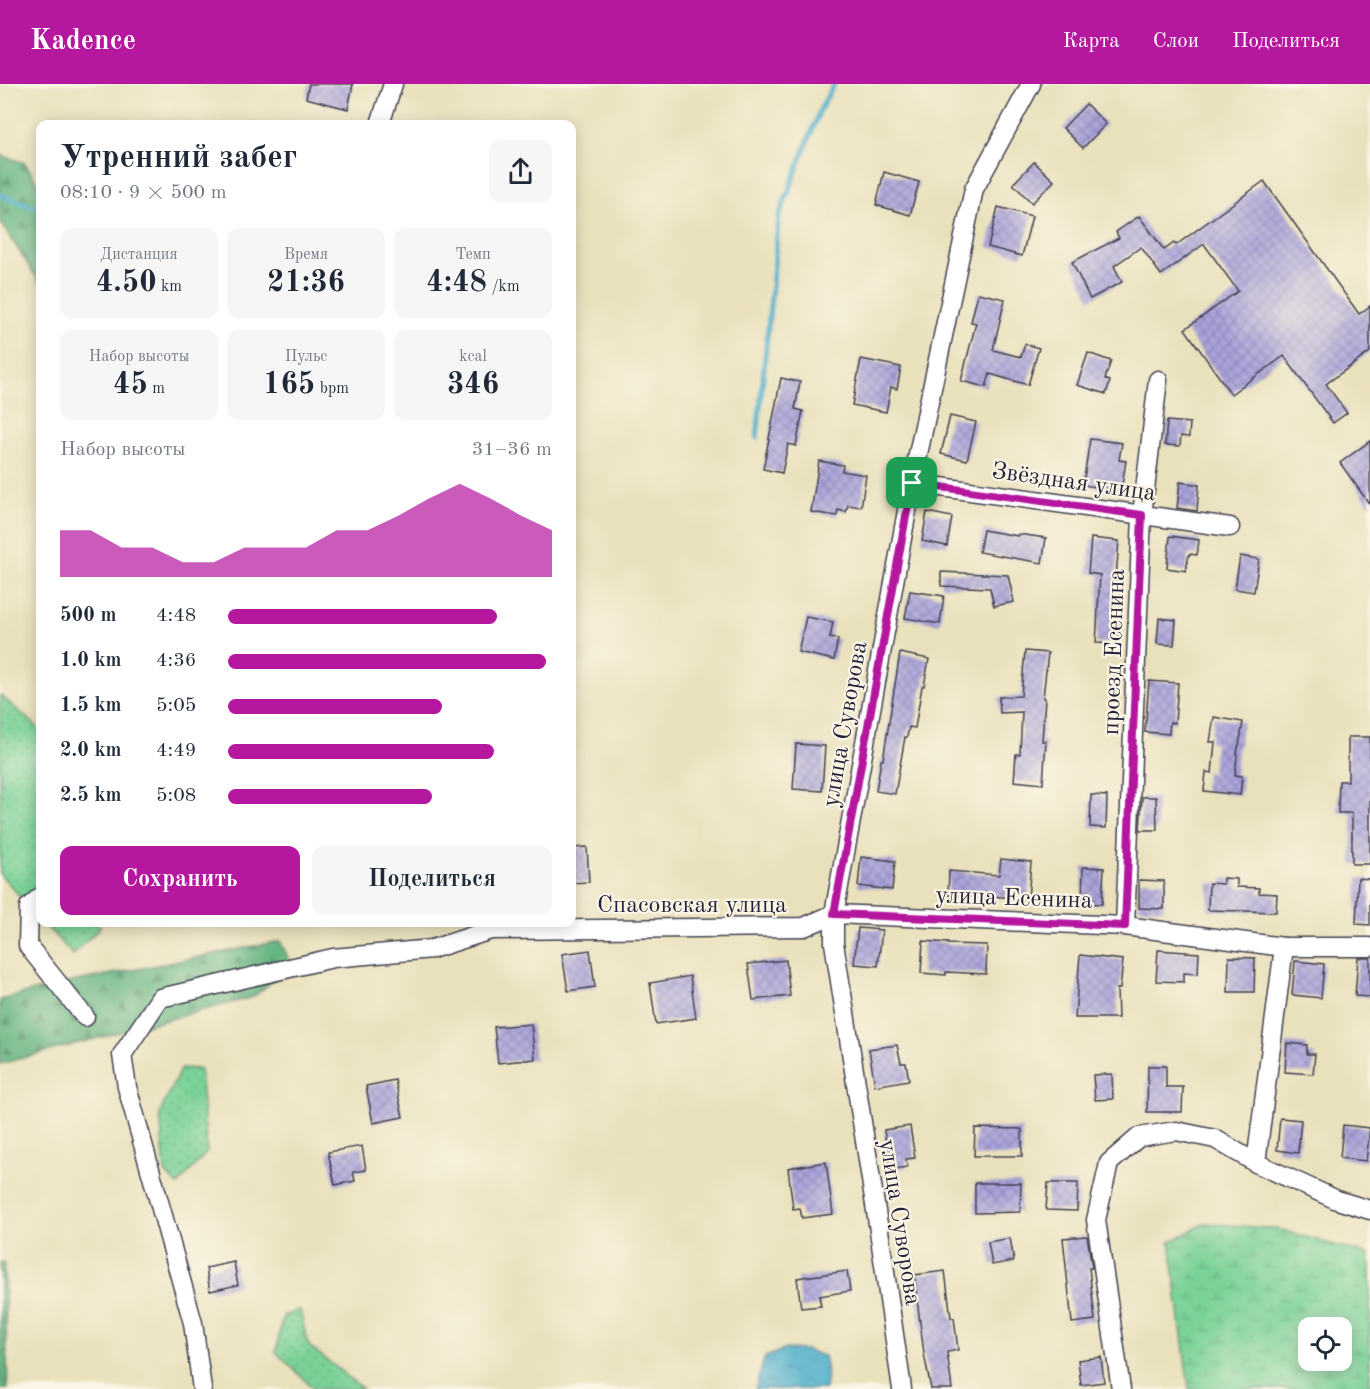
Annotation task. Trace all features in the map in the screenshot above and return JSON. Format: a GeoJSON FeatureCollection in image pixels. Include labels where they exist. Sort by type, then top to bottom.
{"type":"FeatureCollection","features":[{"type":"Feature","properties":{"kind":"street"},"geometry":{"type":"LineString","coordinates":[[381,120],[393,84]]}},
{"type":"Feature","properties":{"kind":"street","name":"улица Суворова"},"geometry":{"type":"LineString","coordinates":[[902,1389],[834,942],[834,914],[912,483],[974,189],[1030,84]]}},
{"type":"Feature","properties":{"kind":"street","name":"проезд Есенина"},"geometry":{"type":"LineString","coordinates":[[1125,926],[1142,515],[1158,380]]}},
{"type":"Feature","properties":{"kind":"street","name":"Звёздная улица"},"geometry":{"type":"LineString","coordinates":[[912,483],[1230,527]]}},
{"type":"Feature","properties":{"kind":"street"},"geometry":{"type":"LineString","coordinates":[[36,901],[29,907],[28,946],[85,1017]]}},
{"type":"Feature","properties":{"kind":"street","name":"улица Есенина"},"geometry":{"type":"LineString","coordinates":[[834,914],[1125,926],[1284,947],[1370,947]]}},
{"type":"Feature","properties":{"kind":"street","name":"Спасовская улица"},"geometry":{"type":"LineString","coordinates":[[202,1389],[193,1323],[127,1088],[122,1055],[160,998],[333,958],[432,949],[491,930],[804,927],[834,914]]}},
{"type":"Feature","properties":{"kind":"street"},"geometry":{"type":"LineString","coordinates":[[1256,1163],[1284,947]]}},
{"type":"Feature","properties":{"kind":"street"},"geometry":{"type":"LineString","coordinates":[[1121,1389],[1096,1220],[1109,1163],[1139,1137],[1176,1131],[1215,1139],[1256,1163],[1337,1200],[1370,1210]]}},
{"type":"Feature","properties":{"kind":"green space"},"geometry":{"type":"Polygon","coordinates":[[[0,155],[25,163],[36,180],[36,277],[0,222],[0,155]]]}},
{"type":"Feature","properties":{"kind":"green space"},"geometry":{"type":"Polygon","coordinates":[[[0,695],[36,726],[36,914],[0,874],[0,695]]]}},
{"type":"Feature","properties":{"kind":"green space"},"geometry":{"type":"Polygon","coordinates":[[[47,927],[100,927],[73,955],[47,927]]]}},
{"type":"Feature","properties":{"kind":"green space"},"geometry":{"type":"Polygon","coordinates":[[[280,941],[292,965],[253,997],[0,1064],[0,1000],[56,985],[280,941]]]}},
{"type":"Feature","properties":{"kind":"green space"},"geometry":{"type":"Polygon","coordinates":[[[181,1068],[200,1069],[207,1152],[178,1185],[165,1173],[160,1113],[181,1068]]]}},
{"type":"Feature","properties":{"kind":"green space"},"geometry":{"type":"Polygon","coordinates":[[[1205,1223],[1278,1229],[1370,1255],[1370,1389],[1189,1389],[1170,1242],[1205,1223]]]}},
{"type":"Feature","properties":{"kind":"green space"},"geometry":{"type":"Polygon","coordinates":[[[4,1262],[8,1389],[0,1389],[0,1263],[4,1262]]]}},
{"type":"Feature","properties":{"kind":"green space"},"geometry":{"type":"Polygon","coordinates":[[[300,1310],[308,1345],[363,1389],[314,1389],[276,1352],[283,1316],[300,1310]]]}},
{"type":"Feature","properties":{"kind":"water"},"geometry":{"type":"Polygon","coordinates":[[[786,1349],[806,1350],[824,1356],[827,1372],[825,1389],[755,1389],[765,1357],[786,1349]]]}},
{"type":"Feature","properties":{"kind":"building"},"geometry":{"type":"Polygon","coordinates":[[[309,84],[353,84],[348,109],[306,98],[309,84]]]}},
{"type":"Feature","properties":{"kind":"building"},"geometry":{"type":"Polygon","coordinates":[[[1086,104],[1106,124],[1083,148],[1063,128],[1086,104]]]}},
{"type":"Feature","properties":{"kind":"building"},"geometry":{"type":"Polygon","coordinates":[[[1034,162],[1054,181],[1032,203],[1013,184],[1034,162]]]}},
{"type":"Feature","properties":{"kind":"building"},"geometry":{"type":"Polygon","coordinates":[[[884,172],[919,182],[910,215],[876,205],[884,172]]]}},
{"type":"Feature","properties":{"kind":"building"},"geometry":{"type":"Polygon","coordinates":[[[1264,181],[1359,314],[1370,306],[1370,352],[1326,384],[1347,413],[1333,423],[1284,356],[1231,394],[1185,329],[1238,291],[1204,244],[1161,275],[1141,247],[1114,266],[1122,282],[1090,299],[1072,262],[1119,238],[1116,232],[1139,216],[1164,250],[1174,243],[1176,245],[1264,181]]]}},
{"type":"Feature","properties":{"kind":"building"},"geometry":{"type":"Polygon","coordinates":[[[998,207],[1032,216],[1022,256],[988,247],[998,207]]]}},
{"type":"Feature","properties":{"kind":"building"},"geometry":{"type":"Polygon","coordinates":[[[978,293],[1005,299],[993,350],[1021,357],[1025,344],[1039,348],[1028,385],[990,374],[986,387],[961,381],[976,323],[971,322],[978,293]]]}},
{"type":"Feature","properties":{"kind":"building"},"geometry":{"type":"Polygon","coordinates":[[[1088,353],[1111,361],[1105,379],[1110,381],[1106,394],[1077,385],[1088,353]]]}},
{"type":"Feature","properties":{"kind":"building"},"geometry":{"type":"Polygon","coordinates":[[[861,359],[901,367],[897,389],[891,387],[886,412],[852,405],[861,359]]]}},
{"type":"Feature","properties":{"kind":"building"},"geometry":{"type":"Polygon","coordinates":[[[781,378],[800,382],[795,409],[803,411],[796,446],[788,444],[782,473],[763,469],[781,378]]]}},
{"type":"Feature","properties":{"kind":"building"},"geometry":{"type":"Polygon","coordinates":[[[950,416],[976,422],[967,460],[941,454],[950,416]]]}},
{"type":"Feature","properties":{"kind":"building"},"geometry":{"type":"Polygon","coordinates":[[[1167,421],[1190,423],[1189,437],[1181,436],[1180,446],[1165,445],[1167,421]]]}},
{"type":"Feature","properties":{"kind":"building"},"geometry":{"type":"Polygon","coordinates":[[[1090,439],[1122,443],[1119,460],[1126,461],[1121,491],[1083,485],[1090,439]]]}},
{"type":"Feature","properties":{"kind":"building"},"geometry":{"type":"Polygon","coordinates":[[[1370,441],[1370,505],[1340,463],[1370,441]]]}},
{"type":"Feature","properties":{"kind":"building"},"geometry":{"type":"Polygon","coordinates":[[[819,461],[843,465],[842,471],[866,475],[861,507],[848,505],[846,512],[838,510],[837,516],[811,512],[819,461]]]}},
{"type":"Feature","properties":{"kind":"building"},"geometry":{"type":"Polygon","coordinates":[[[1180,482],[1199,485],[1197,511],[1177,508],[1180,482]]]}},
{"type":"Feature","properties":{"kind":"building"},"geometry":{"type":"Polygon","coordinates":[[[927,512],[952,517],[947,546],[922,541],[927,512]]]}},
{"type":"Feature","properties":{"kind":"building"},"geometry":{"type":"Polygon","coordinates":[[[983,530],[1046,538],[1042,563],[979,552],[983,530]]]}},
{"type":"Feature","properties":{"kind":"building"},"geometry":{"type":"Polygon","coordinates":[[[1170,536],[1199,540],[1197,555],[1189,554],[1186,571],[1167,568],[1170,536]]]}},
{"type":"Feature","properties":{"kind":"building"},"geometry":{"type":"Polygon","coordinates":[[[1091,538],[1119,541],[1114,601],[1121,601],[1119,644],[1096,643],[1100,575],[1088,573],[1091,538]]]}},
{"type":"Feature","properties":{"kind":"building"},"geometry":{"type":"Polygon","coordinates":[[[1240,556],[1259,559],[1254,592],[1235,589],[1240,556]]]}},
{"type":"Feature","properties":{"kind":"building"},"geometry":{"type":"Polygon","coordinates":[[[941,572],[1008,575],[1014,602],[994,606],[990,588],[941,586],[941,572]]]}},
{"type":"Feature","properties":{"kind":"building"},"geometry":{"type":"Polygon","coordinates":[[[910,591],[944,596],[940,624],[905,618],[910,591]]]}},
{"type":"Feature","properties":{"kind":"building"},"geometry":{"type":"Polygon","coordinates":[[[806,617],[833,622],[830,638],[838,639],[834,660],[798,652],[806,617]]]}},
{"type":"Feature","properties":{"kind":"building"},"geometry":{"type":"Polygon","coordinates":[[[1159,618],[1176,620],[1174,645],[1157,644],[1159,618]]]}},
{"type":"Feature","properties":{"kind":"building"},"geometry":{"type":"Polygon","coordinates":[[[1025,651],[1048,653],[1043,698],[1045,699],[1042,741],[1046,741],[1043,784],[1014,781],[1016,754],[1020,754],[1022,712],[1000,713],[999,697],[1021,696],[1025,651]]]}},
{"type":"Feature","properties":{"kind":"building"},"geometry":{"type":"Polygon","coordinates":[[[900,653],[929,659],[915,728],[909,727],[907,737],[905,737],[895,794],[876,791],[900,653]]]}},
{"type":"Feature","properties":{"kind":"building"},"geometry":{"type":"Polygon","coordinates":[[[1149,681],[1178,683],[1175,723],[1170,722],[1169,734],[1145,732],[1149,681]]]}},
{"type":"Feature","properties":{"kind":"building"},"geometry":{"type":"Polygon","coordinates":[[[1214,717],[1243,722],[1235,775],[1242,776],[1240,795],[1204,791],[1206,772],[1212,773],[1215,742],[1210,742],[1214,717]]]}},
{"type":"Feature","properties":{"kind":"building"},"geometry":{"type":"Polygon","coordinates":[[[1348,737],[1370,737],[1370,864],[1352,864],[1352,813],[1338,813],[1339,781],[1348,781],[1348,737]]]}},
{"type":"Feature","properties":{"kind":"building"},"geometry":{"type":"Polygon","coordinates":[[[796,744],[825,746],[822,791],[793,789],[796,744]]]}},
{"type":"Feature","properties":{"kind":"building"},"geometry":{"type":"Polygon","coordinates":[[[1091,795],[1107,796],[1106,828],[1090,827],[1091,795]]]}},
{"type":"Feature","properties":{"kind":"building"},"geometry":{"type":"Polygon","coordinates":[[[1142,797],[1156,797],[1157,830],[1140,830],[1142,797]]]}},
{"type":"Feature","properties":{"kind":"building"},"geometry":{"type":"Polygon","coordinates":[[[587,847],[589,882],[576,883],[576,848],[587,847]]]}},
{"type":"Feature","properties":{"kind":"building"},"geometry":{"type":"Polygon","coordinates":[[[861,857],[895,861],[892,890],[858,886],[861,857]]]}},
{"type":"Feature","properties":{"kind":"building"},"geometry":{"type":"Polygon","coordinates":[[[1001,859],[1031,862],[1028,899],[948,895],[949,871],[999,875],[1001,859]]]}},
{"type":"Feature","properties":{"kind":"building"},"geometry":{"type":"Polygon","coordinates":[[[1083,867],[1104,868],[1102,904],[1082,903],[1083,867]]]}},
{"type":"Feature","properties":{"kind":"building"},"geometry":{"type":"Polygon","coordinates":[[[1223,878],[1237,879],[1237,887],[1259,888],[1259,893],[1277,894],[1276,912],[1208,910],[1209,883],[1223,884],[1223,878]]]}},
{"type":"Feature","properties":{"kind":"building"},"geometry":{"type":"Polygon","coordinates":[[[1358,878],[1370,879],[1370,925],[1356,924],[1358,878]]]}},
{"type":"Feature","properties":{"kind":"building"},"geometry":{"type":"Polygon","coordinates":[[[1139,880],[1164,881],[1164,909],[1139,908],[1139,880]]]}},
{"type":"Feature","properties":{"kind":"building"},"geometry":{"type":"Polygon","coordinates":[[[858,928],[882,930],[878,966],[854,964],[858,928]]]}},
{"type":"Feature","properties":{"kind":"building"},"geometry":{"type":"Polygon","coordinates":[[[923,941],[987,945],[986,974],[921,973],[923,941]]]}},
{"type":"Feature","properties":{"kind":"building"},"geometry":{"type":"Polygon","coordinates":[[[590,950],[595,987],[568,991],[562,954],[590,950]]]}},
{"type":"Feature","properties":{"kind":"building"},"geometry":{"type":"Polygon","coordinates":[[[1158,950],[1199,953],[1198,974],[1184,973],[1184,982],[1156,981],[1158,950]]]}},
{"type":"Feature","properties":{"kind":"building"},"geometry":{"type":"Polygon","coordinates":[[[1080,955],[1123,960],[1120,989],[1117,989],[1118,1018],[1075,1018],[1080,955]]]}},
{"type":"Feature","properties":{"kind":"building"},"geometry":{"type":"Polygon","coordinates":[[[1229,957],[1255,958],[1254,992],[1228,992],[1229,957]]]}},
{"type":"Feature","properties":{"kind":"building"},"geometry":{"type":"Polygon","coordinates":[[[1358,958],[1370,958],[1370,997],[1355,996],[1358,958]]]}},
{"type":"Feature","properties":{"kind":"building"},"geometry":{"type":"Polygon","coordinates":[[[786,960],[790,996],[753,1000],[748,964],[786,960]]]}},
{"type":"Feature","properties":{"kind":"building"},"geometry":{"type":"Polygon","coordinates":[[[1295,961],[1324,964],[1321,998],[1292,995],[1295,961]]]}},
{"type":"Feature","properties":{"kind":"building"},"geometry":{"type":"Polygon","coordinates":[[[690,976],[696,1018],[656,1024],[650,983],[690,976]]]}},
{"type":"Feature","properties":{"kind":"building"},"geometry":{"type":"Polygon","coordinates":[[[531,1024],[535,1059],[498,1063],[494,1027],[531,1024]]]}},
{"type":"Feature","properties":{"kind":"building"},"geometry":{"type":"Polygon","coordinates":[[[1287,1043],[1307,1045],[1307,1054],[1315,1054],[1313,1074],[1285,1072],[1287,1043]]]}},
{"type":"Feature","properties":{"kind":"building"},"geometry":{"type":"Polygon","coordinates":[[[897,1045],[901,1063],[906,1063],[909,1080],[875,1086],[869,1049],[897,1045]]]}},
{"type":"Feature","properties":{"kind":"building"},"geometry":{"type":"Polygon","coordinates":[[[1148,1066],[1166,1066],[1166,1087],[1183,1087],[1182,1112],[1147,1112],[1148,1066]]]}},
{"type":"Feature","properties":{"kind":"building"},"geometry":{"type":"Polygon","coordinates":[[[1112,1074],[1113,1099],[1095,1100],[1093,1075],[1112,1074]]]}},
{"type":"Feature","properties":{"kind":"building"},"geometry":{"type":"Polygon","coordinates":[[[395,1080],[403,1117],[373,1123],[366,1086],[395,1080]]]}},
{"type":"Feature","properties":{"kind":"building"},"geometry":{"type":"Polygon","coordinates":[[[1280,1118],[1301,1120],[1298,1153],[1277,1150],[1280,1118]]]}},
{"type":"Feature","properties":{"kind":"building"},"geometry":{"type":"Polygon","coordinates":[[[1343,1125],[1370,1128],[1366,1161],[1340,1158],[1343,1125]]]}},
{"type":"Feature","properties":{"kind":"building"},"geometry":{"type":"Polygon","coordinates":[[[910,1126],[915,1158],[906,1159],[907,1167],[890,1170],[884,1130],[910,1126]]]}},
{"type":"Feature","properties":{"kind":"building"},"geometry":{"type":"Polygon","coordinates":[[[975,1128],[1022,1129],[1022,1156],[974,1156],[975,1128]]]}},
{"type":"Feature","properties":{"kind":"building"},"geometry":{"type":"Polygon","coordinates":[[[362,1146],[366,1170],[353,1172],[355,1181],[335,1185],[328,1152],[362,1146]]]}},
{"type":"Feature","properties":{"kind":"building"},"geometry":{"type":"Polygon","coordinates":[[[826,1162],[833,1214],[802,1218],[800,1208],[793,1209],[788,1168],[826,1162]]]}},
{"type":"Feature","properties":{"kind":"building"},"geometry":{"type":"Polygon","coordinates":[[[975,1183],[1021,1183],[1020,1212],[975,1213],[975,1183]]]}},
{"type":"Feature","properties":{"kind":"building"},"geometry":{"type":"Polygon","coordinates":[[[1048,1183],[1078,1183],[1077,1211],[1046,1210],[1048,1183]]]}},
{"type":"Feature","properties":{"kind":"building"},"geometry":{"type":"Polygon","coordinates":[[[1087,1236],[1092,1268],[1089,1268],[1095,1320],[1072,1323],[1063,1238],[1087,1236]]]}},
{"type":"Feature","properties":{"kind":"building"},"geometry":{"type":"Polygon","coordinates":[[[1010,1238],[1014,1261],[992,1265],[988,1242],[1010,1238]]]}},
{"type":"Feature","properties":{"kind":"building"},"geometry":{"type":"Polygon","coordinates":[[[234,1262],[238,1285],[210,1291],[206,1268],[234,1262]]]}},
{"type":"Feature","properties":{"kind":"building"},"geometry":{"type":"Polygon","coordinates":[[[847,1271],[850,1291],[819,1296],[821,1306],[801,1308],[797,1278],[847,1271]]]}},
{"type":"Feature","properties":{"kind":"building"},"geometry":{"type":"Polygon","coordinates":[[[945,1271],[958,1350],[947,1352],[952,1389],[931,1389],[914,1275],[945,1271]]]}},
{"type":"Feature","properties":{"kind":"building"},"geometry":{"type":"Polygon","coordinates":[[[1101,1357],[1104,1382],[1081,1385],[1078,1360],[1101,1357]]]}},
{"type":"Feature","properties":{"kind":"waterway"},"geometry":{"type":"LineString","coordinates":[[757,438],[779,216],[820,110],[834,84]]}},
{"type":"Feature","properties":{"kind":"waterway"},"geometry":{"type":"LineString","coordinates":[[0,195],[36,208]]}},
{"type":"Feature","properties":{"kind":"route"},"geometry":{"type":"LineString","coordinates":[[912,483],[1142,515],[1125,926],[834,914],[912,483]]}}]}
